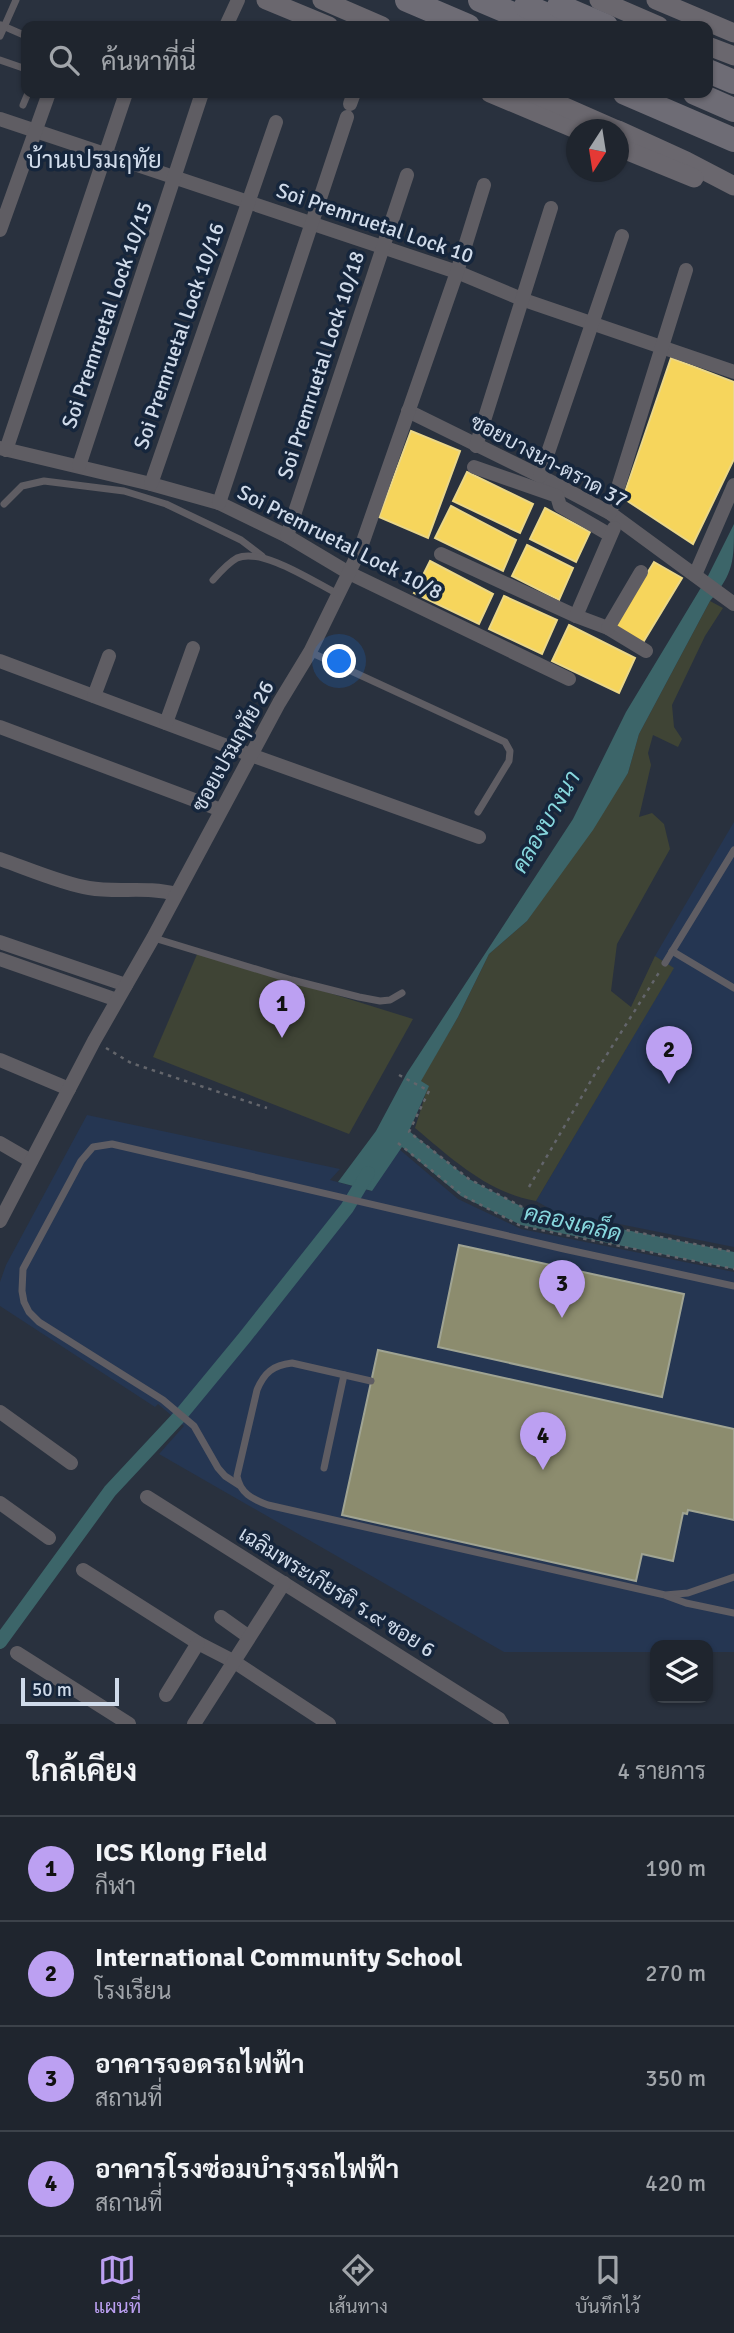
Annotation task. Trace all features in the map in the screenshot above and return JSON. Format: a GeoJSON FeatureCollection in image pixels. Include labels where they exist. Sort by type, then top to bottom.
{"type":"FeatureCollection","features":[{"type":"Feature","properties":{"kind":"highway"},"geometry":{"type":"LineString","coordinates":[[407,0],[456,21]]}},
{"type":"Feature","properties":{"kind":"highway"},"geometry":{"type":"LineString","coordinates":[[427,0],[476,21]]}},
{"type":"Feature","properties":{"kind":"highway"},"geometry":{"type":"LineString","coordinates":[[480,0],[529,21]]}},
{"type":"Feature","properties":{"kind":"highway"},"geometry":{"type":"LineString","coordinates":[[512,0],[561,21]]}},
{"type":"Feature","properties":{"kind":"highway"},"geometry":{"type":"LineString","coordinates":[[546,0],[594,21]]}},
{"type":"Feature","properties":{"kind":"highway"},"geometry":{"type":"LineString","coordinates":[[713,73],[734,82]]}},
{"type":"Feature","properties":{"kind":"highway"},"geometry":{"type":"LineString","coordinates":[[713,86],[734,96]]}},
{"type":"Feature","properties":{"kind":"highway"},"geometry":{"type":"LineString","coordinates":[[637,98],[734,140]]}},
{"type":"Feature","properties":{"kind":"highway"},"geometry":{"type":"LineString","coordinates":[[655,98],[734,132]]}},
{"type":"Feature","properties":{"kind":"highway"},"geometry":{"type":"LineString","coordinates":[[706,98],[734,110]]}},
{"type":"Feature","properties":{"kind":"main road"},"geometry":{"type":"LineString","coordinates":[[266,0],[317,21]]}},
{"type":"Feature","properties":{"kind":"main road"},"geometry":{"type":"LineString","coordinates":[[322,0],[370,21]]}},
{"type":"Feature","properties":{"kind":"main road"},"geometry":{"type":"LineString","coordinates":[[599,0],[647,21]]}},
{"type":"Feature","properties":{"kind":"main road"},"geometry":{"type":"LineString","coordinates":[[656,0],[706,21]]}},
{"type":"Feature","properties":{"kind":"main road"},"geometry":{"type":"LineString","coordinates":[[713,24],[734,33]]}},
{"type":"Feature","properties":{"kind":"main road"},"geometry":{"type":"LineString","coordinates":[[713,48],[734,56]]}},
{"type":"Feature","properties":{"kind":"main road"},"geometry":{"type":"LineString","coordinates":[[502,98],[566,125]]}},
{"type":"Feature","properties":{"kind":"main road"},"geometry":{"type":"LineString","coordinates":[[544,98],[593,119]]}},
{"type":"Feature","properties":{"kind":"main road"},"geometry":{"type":"LineString","coordinates":[[629,135],[734,186]]}},
{"type":"Feature","properties":{"kind":"main road"},"geometry":{"type":"LineString","coordinates":[[629,151],[734,195]]}},
{"type":"Feature","properties":{"kind":"street"},"geometry":{"type":"LineString","coordinates":[[228,21],[238,0]]}},
{"type":"Feature","properties":{"kind":"street"},"geometry":{"type":"LineString","coordinates":[[0,230],[47,98]]}},
{"type":"Feature","properties":{"kind":"street"},"geometry":{"type":"LineString","coordinates":[[3,449],[123,98]]}},
{"type":"Feature","properties":{"kind":"street","name":"Soi Premruetal Lock 10/15"},"geometry":{"type":"LineString","coordinates":[[79,466],[200,98]]}},
{"type":"Feature","properties":{"kind":"street"},"geometry":{"type":"LineString","coordinates":[[219,503],[351,105]]}},
{"type":"Feature","properties":{"kind":"street","name":"Soi Premruetal Lock 10"},"geometry":{"type":"LineString","coordinates":[[0,119],[457,272],[524,300],[733,369]]}},
{"type":"Feature","properties":{"kind":"street","name":"Soi Premruetal Lock 10/16"},"geometry":{"type":"LineString","coordinates":[[151,484],[276,122]]}},
{"type":"Feature","properties":{"kind":"street","name":"Soi Premruetal Lock 10/18"},"geometry":{"type":"LineString","coordinates":[[287,536],[407,175]]}},
{"type":"Feature","properties":{"kind":"street","name":"ซอยเปรมฤทัย 26"},"geometry":{"type":"LineString","coordinates":[[0,1220],[94,1041],[310,652],[360,550],[457,272],[484,185]]}},
{"type":"Feature","properties":{"kind":"street"},"geometry":{"type":"LineString","coordinates":[[476,446],[551,208]]}},
{"type":"Feature","properties":{"kind":"street"},"geometry":{"type":"LineString","coordinates":[[540,476],[622,236]]}},
{"type":"Feature","properties":{"kind":"street"},"geometry":{"type":"LineString","coordinates":[[576,616],[610,535],[686,270]]}},
{"type":"Feature","properties":{"kind":"street","name":"ซอยบางนา-ตราด 37"},"geometry":{"type":"LineString","coordinates":[[408,411],[540,476],[615,517],[729,601]]}},
{"type":"Feature","properties":{"kind":"street","name":"Soi Premruetal Lock 10/8"},"geometry":{"type":"LineString","coordinates":[[3,449],[219,503],[287,536],[349,573],[569,679]]}},
{"type":"Feature","properties":{"kind":"street"},"geometry":{"type":"LineString","coordinates":[[474,467],[557,496],[560,506],[610,535]]}},
{"type":"Feature","properties":{"kind":"street"},"geometry":{"type":"LineString","coordinates":[[697,577],[734,485]]}},
{"type":"Feature","properties":{"kind":"street"},"geometry":{"type":"LineString","coordinates":[[441,554],[608,628],[646,651]]}},
{"type":"Feature","properties":{"kind":"street"},"geometry":{"type":"LineString","coordinates":[[608,628],[641,572]]}},
{"type":"Feature","properties":{"kind":"street"},"geometry":{"type":"LineString","coordinates":[[166,723],[193,648]]}},
{"type":"Feature","properties":{"kind":"street"},"geometry":{"type":"LineString","coordinates":[[94,696],[109,656]]}},
{"type":"Feature","properties":{"kind":"street"},"geometry":{"type":"LineString","coordinates":[[0,661],[479,838]]}},
{"type":"Feature","properties":{"kind":"street"},"geometry":{"type":"LineString","coordinates":[[0,727],[221,810]]}},
{"type":"Feature","properties":{"kind":"street"},"geometry":{"type":"LineString","coordinates":[[0,859],[87,888],[117,891],[157,889],[176,894]]}},
{"type":"Feature","properties":{"kind":"street"},"geometry":{"type":"LineString","coordinates":[[0,942],[126,985]]}},
{"type":"Feature","properties":{"kind":"street"},"geometry":{"type":"LineString","coordinates":[[16,947],[5,961],[117,1000]]}},
{"type":"Feature","properties":{"kind":"street"},"geometry":{"type":"LineString","coordinates":[[0,1060],[69,1088]]}},
{"type":"Feature","properties":{"kind":"street"},"geometry":{"type":"LineString","coordinates":[[0,1143],[31,1161]]}},
{"type":"Feature","properties":{"kind":"street"},"geometry":{"type":"LineString","coordinates":[[0,1412],[71,1463]]}},
{"type":"Feature","properties":{"kind":"street","name":"เฉลิมพระเกียรติ ร.๙ ซอย 6"},"geometry":{"type":"LineString","coordinates":[[147,1497],[502,1724]]}},
{"type":"Feature","properties":{"kind":"street"},"geometry":{"type":"LineString","coordinates":[[0,1503],[49,1538]]}},
{"type":"Feature","properties":{"kind":"street"},"geometry":{"type":"LineString","coordinates":[[83,1570],[198,1643],[233,1661],[329,1724]]}},
{"type":"Feature","properties":{"kind":"street"},"geometry":{"type":"LineString","coordinates":[[194,1724],[284,1583]]}},
{"type":"Feature","properties":{"kind":"street"},"geometry":{"type":"LineString","coordinates":[[221,1618],[249,1637]]}},
{"type":"Feature","properties":{"kind":"street"},"geometry":{"type":"LineString","coordinates":[[166,1695],[198,1643]]}},
{"type":"Feature","properties":{"kind":"street"},"geometry":{"type":"LineString","coordinates":[[17,1653],[130,1724]]}},
{"type":"Feature","properties":{"kind":"lane"},"geometry":{"type":"LineString","coordinates":[[0,36],[2,26],[16,0]]}},
{"type":"Feature","properties":{"kind":"lane"},"geometry":{"type":"LineString","coordinates":[[2,26],[21,34]]}},
{"type":"Feature","properties":{"kind":"lane"},"geometry":{"type":"LineString","coordinates":[[0,60],[21,67]]}},
{"type":"Feature","properties":{"kind":"lane"},"geometry":{"type":"LineString","coordinates":[[23,105],[25,98]]}},
{"type":"Feature","properties":{"kind":"lane"},"geometry":{"type":"LineString","coordinates":[[4,503],[22,486],[44,481],[124,491],[166,504],[212,526],[240,540],[262,556],[338,594]]}},
{"type":"Feature","properties":{"kind":"lane"},"geometry":{"type":"LineString","coordinates":[[213,580],[236,559],[262,556]]}},
{"type":"Feature","properties":{"kind":"lane"},"geometry":{"type":"LineString","coordinates":[[310,652],[505,742],[510,751],[509,761],[478,812]]}},
{"type":"Feature","properties":{"kind":"lane"},"geometry":{"type":"LineString","coordinates":[[665,962],[734,850]]}},
{"type":"Feature","properties":{"kind":"lane"},"geometry":{"type":"LineString","coordinates":[[153,938],[292,980],[359,997],[380,1001],[390,1000],[402,993]]}},
{"type":"Feature","properties":{"kind":"lane"},"geometry":{"type":"LineString","coordinates":[[672,951],[734,988]]}},
{"type":"Feature","properties":{"kind":"lane"},"geometry":{"type":"LineString","coordinates":[[734,1286],[112,1144],[93,1147],[80,1161],[23,1269],[22,1292],[29,1312],[39,1322],[163,1400],[194,1426],[225,1476],[239,1485],[246,1494],[268,1505],[734,1613]]}},
{"type":"Feature","properties":{"kind":"lane"},"geometry":{"type":"LineString","coordinates":[[239,1485],[237,1476],[257,1390],[262,1377],[270,1370],[292,1363],[371,1381]]}},
{"type":"Feature","properties":{"kind":"lane"},"geometry":{"type":"LineString","coordinates":[[324,1468],[344,1375]]}},
{"type":"Feature","properties":{"kind":"lane"},"geometry":{"type":"LineString","coordinates":[[664,1595],[688,1593],[734,1577]]}},
{"type":"Feature","properties":{"kind":"path"},"geometry":{"type":"LineString","coordinates":[[529,1187],[599,1067],[665,962]]}},
{"type":"Feature","properties":{"kind":"path"},"geometry":{"type":"LineString","coordinates":[[94,1041],[131,1063],[267,1108]]}},
{"type":"Feature","properties":{"kind":"path"},"geometry":{"type":"LineString","coordinates":[[399,1074],[429,1091],[409,1132],[468,1179],[528,1210],[734,1252]]}},
{"type":"Feature","properties":{"kind":"path"},"geometry":{"type":"LineString","coordinates":[[398,1143],[462,1195],[521,1226],[734,1269]]}},
{"type":"Feature","properties":{"kind":"shaded area"},"geometry":{"type":"Polygon","coordinates":[[[710,601],[723,608],[705,636],[672,705],[674,727],[682,739],[678,747],[653,735],[648,753],[651,765],[639,817],[652,813],[664,824],[670,849],[617,944],[611,991],[631,1007],[655,956],[674,968],[536,1201],[518,1197],[471,1173],[415,1128],[428,1086],[420,1081],[458,1017],[489,954],[527,921],[628,773],[639,734],[710,601]]]}},
{"type":"Feature","properties":{"kind":"shaded area"},"geometry":{"type":"Polygon","coordinates":[[[734,822],[734,1247],[554,1211],[536,1201],[673,969],[655,956],[734,822]]]}},
{"type":"Feature","properties":{"kind":"shaded area"},"geometry":{"type":"Polygon","coordinates":[[[198,952],[413,1019],[349,1134],[153,1057],[198,952]]]}},
{"type":"Feature","properties":{"kind":"shaded area"},"geometry":{"type":"Polygon","coordinates":[[[87,1115],[340,1169],[330,1180],[371,1191],[399,1149],[458,1199],[521,1229],[734,1272],[734,1652],[713,1652],[713,1640],[650,1640],[650,1652],[504,1652],[159,1454],[184,1426],[158,1404],[155,1407],[0,1306],[0,1282],[6,1265],[87,1115]]]}},
{"type":"Feature","properties":{"kind":"water","name":"คลองเคล็ด"},"geometry":{"type":"Polygon","coordinates":[[[734,524],[733,557],[728,574],[710,601],[639,734],[628,773],[593,830],[527,921],[489,954],[458,1017],[421,1081],[429,1086],[409,1131],[469,1179],[528,1210],[734,1252],[734,1269],[521,1225],[461,1196],[402,1147],[372,1191],[338,1182],[376,1131],[407,1073],[573,819],[626,712],[708,576],[734,524]]]}},
{"type":"Feature","properties":{"kind":"building: ที่อยู่อาศัย"},"geometry":{"type":"Polygon","coordinates":[[[671,358],[734,382],[734,459],[693,544],[623,498],[671,358]]]}},
{"type":"Feature","properties":{"kind":"building: ที่อยู่อาศัย"},"geometry":{"type":"Polygon","coordinates":[[[411,431],[460,451],[428,538],[379,517],[411,431]]]}},
{"type":"Feature","properties":{"kind":"building: ที่อยู่อาศัย"},"geometry":{"type":"Polygon","coordinates":[[[467,472],[533,504],[520,533],[453,501],[467,472]]]}},
{"type":"Feature","properties":{"kind":"building: ที่อยู่อาศัย"},"geometry":{"type":"Polygon","coordinates":[[[451,506],[516,540],[503,571],[435,538],[451,506]]]}},
{"type":"Feature","properties":{"kind":"building: ที่อยู่อาศัย"},"geometry":{"type":"Polygon","coordinates":[[[545,508],[590,532],[576,562],[530,539],[545,508]]]}},
{"type":"Feature","properties":{"kind":"building: ที่อยู่อาศัย"},"geometry":{"type":"Polygon","coordinates":[[[527,545],[573,568],[559,600],[512,576],[527,545]]]}},
{"type":"Feature","properties":{"kind":"building: ที่อยู่อาศัย"},"geometry":{"type":"Polygon","coordinates":[[[430,561],[493,594],[479,624],[414,593],[430,561]]]}},
{"type":"Feature","properties":{"kind":"building: ที่อยู่อาศัย"},"geometry":{"type":"Polygon","coordinates":[[[654,562],[682,578],[642,644],[615,626],[654,562]]]}},
{"type":"Feature","properties":{"kind":"building: ที่อยู่อาศัย"},"geometry":{"type":"Polygon","coordinates":[[[504,596],[557,620],[542,654],[489,629],[504,596]]]}},
{"type":"Feature","properties":{"kind":"building: ที่อยู่อาศัย"},"geometry":{"type":"Polygon","coordinates":[[[569,625],[635,658],[619,693],[552,661],[569,625]]]}},
{"type":"Feature","properties":{"kind":"building: อุตสาหกรรม"},"geometry":{"type":"Polygon","coordinates":[[[459,1245],[684,1294],[662,1397],[438,1347],[459,1245]]]}},
{"type":"Feature","properties":{"kind":"building: อุตสาหกรรม"},"geometry":{"type":"Polygon","coordinates":[[[378,1350],[734,1429],[734,1520],[688,1510],[687,1514],[683,1513],[673,1561],[642,1554],[636,1581],[342,1515],[378,1350]]]}},
{"type":"Feature","properties":{"kind":"waterway"},"geometry":{"type":"LineString","coordinates":[[0,1642],[110,1491],[179,1417],[245,1337],[347,1208],[368,1173]]}},
{"type":"Feature","properties":{"kind":"place","name":"ICS Klong Field"},"geometry":{"type":"Point","coordinates":[282,1038]}},
{"type":"Feature","properties":{"kind":"place","name":"International Community School"},"geometry":{"type":"Point","coordinates":[669,1084]}},
{"type":"Feature","properties":{"kind":"place","name":"อาคารจอดรถไฟฟ้า"},"geometry":{"type":"Point","coordinates":[562,1318]}},
{"type":"Feature","properties":{"kind":"place","name":"อาคารโรงซ่อมบำรุงรถไฟฟ้า"},"geometry":{"type":"Point","coordinates":[543,1470]}},
{"type":"Feature","properties":{"kind":"district","name":"บ้านเปรมฤทัย"},"geometry":{"type":"Point","coordinates":[94,160]}},
{"type":"Feature","properties":{"kind":"water label","name":"คลองบางนา"},"geometry":{"type":"Point","coordinates":[546,822]}}]}
